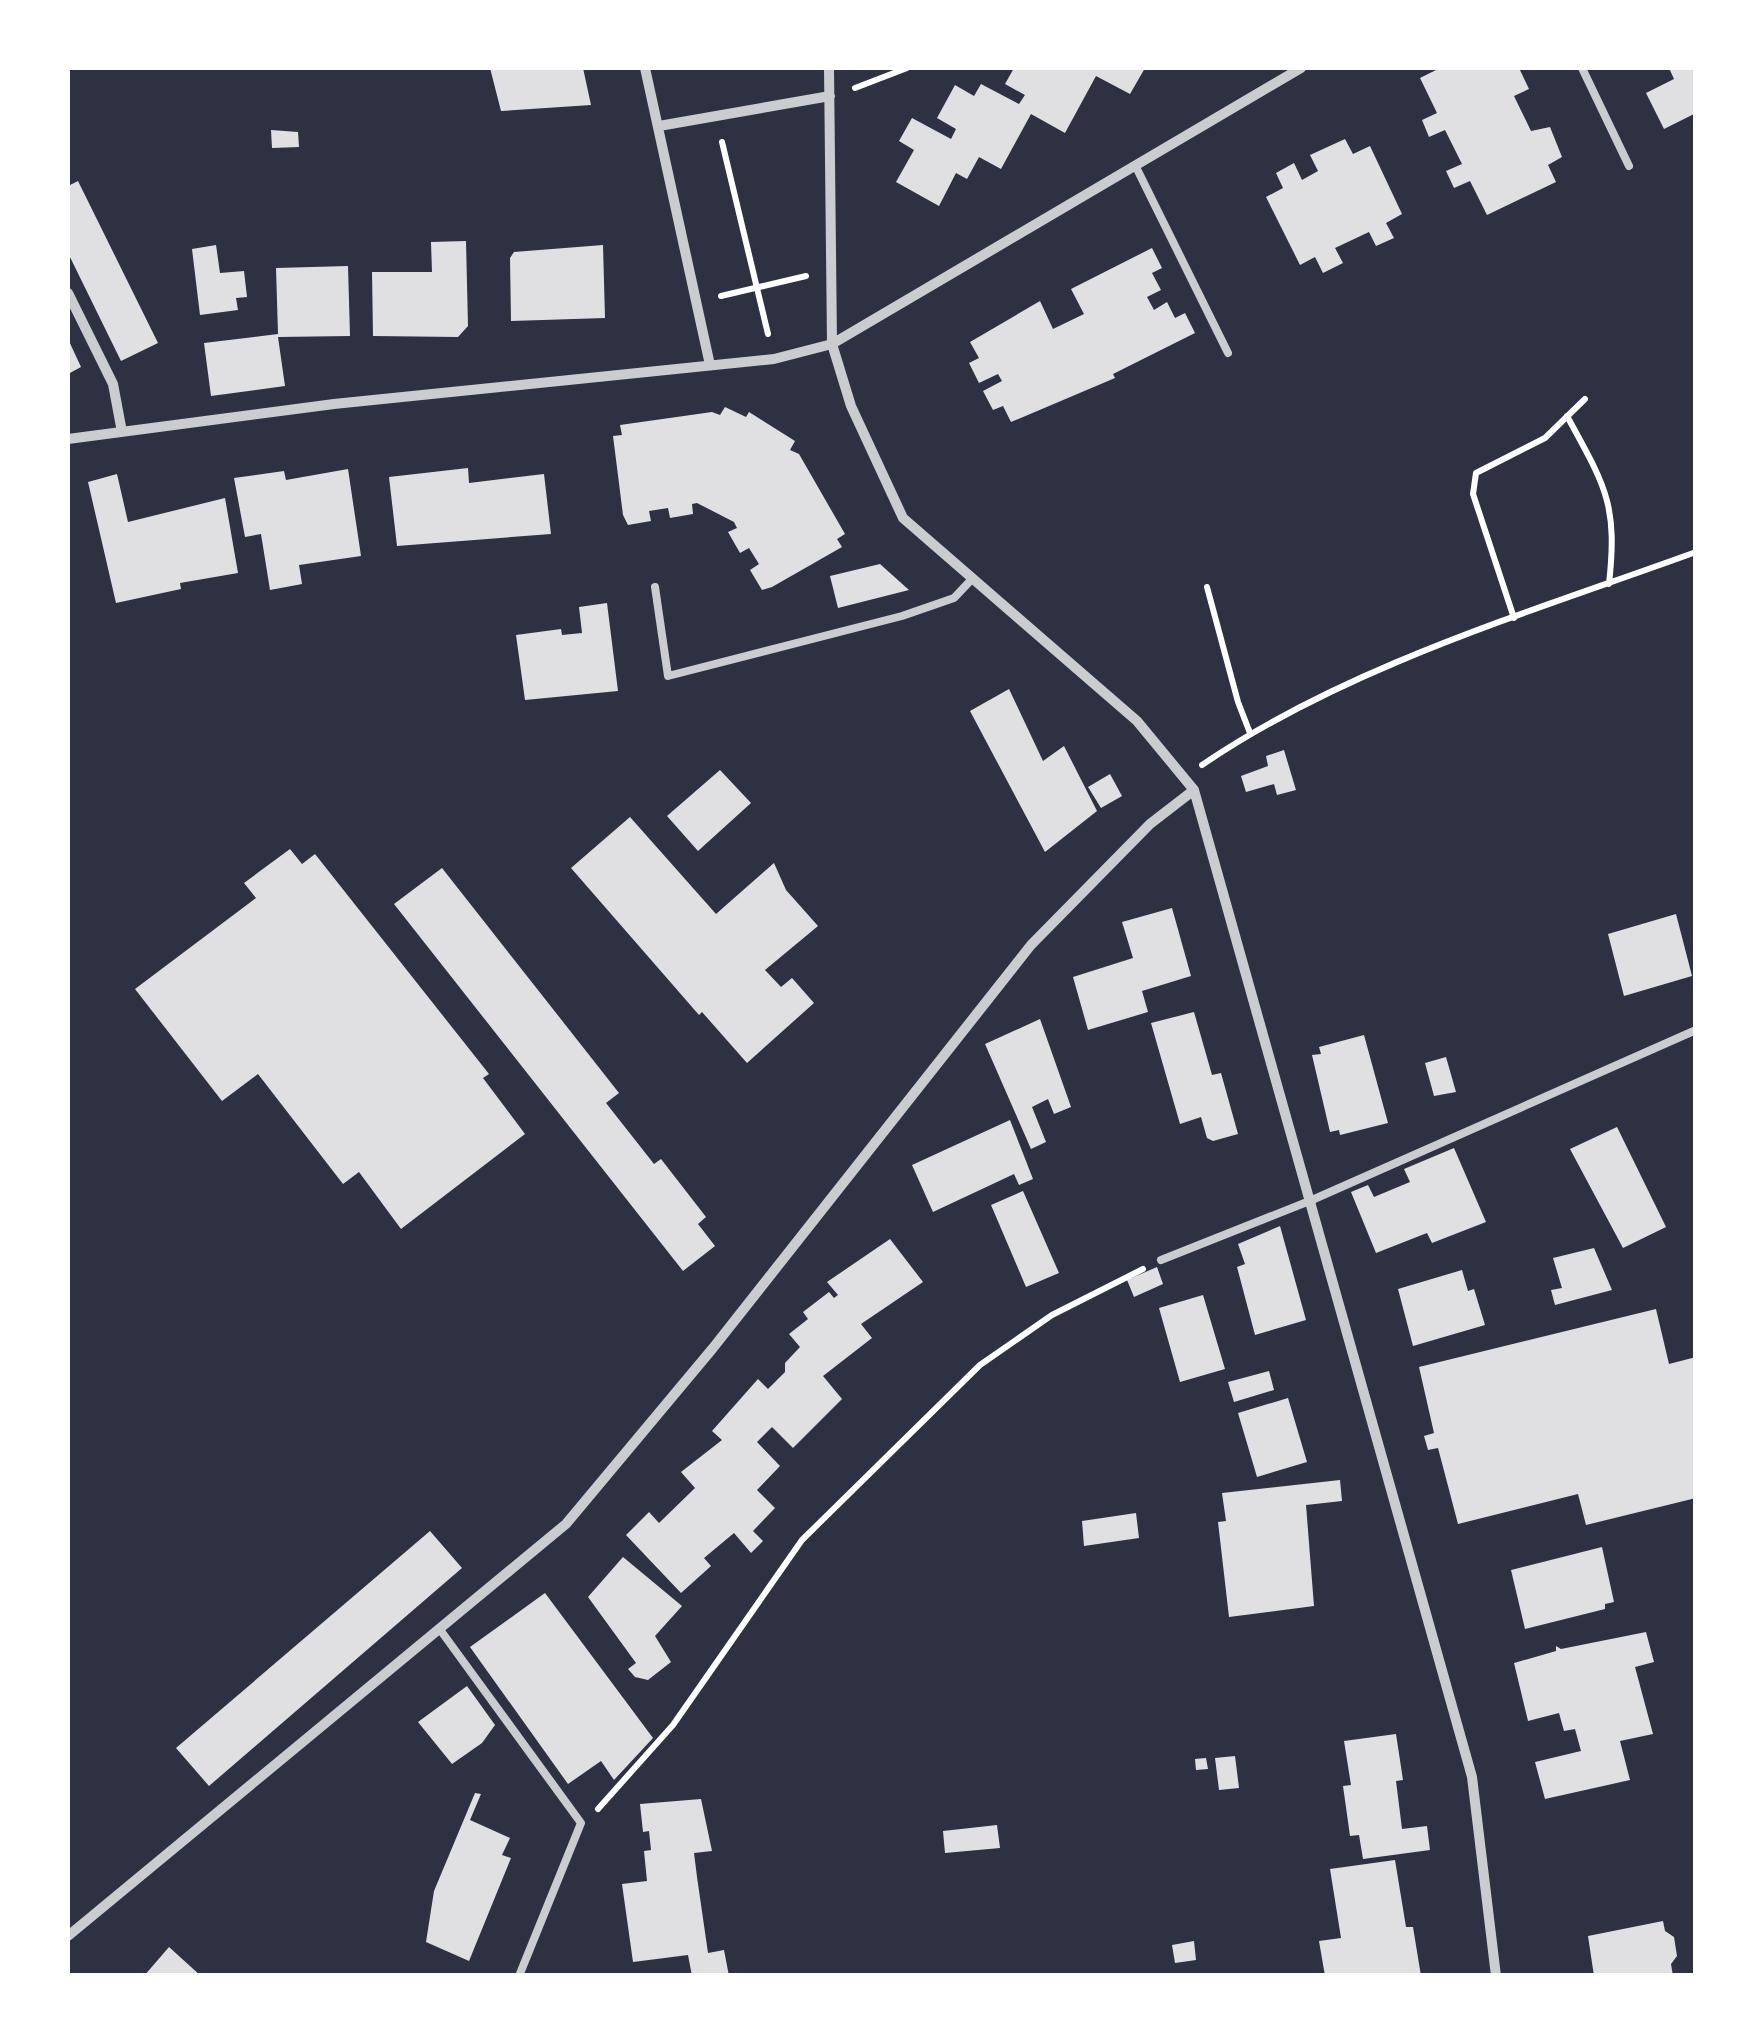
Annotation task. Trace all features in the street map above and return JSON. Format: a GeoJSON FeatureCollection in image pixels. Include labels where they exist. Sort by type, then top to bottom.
{"type":"FeatureCollection","features":[{"type":"Feature","properties":{"kind":"street"},"geometry":{"type":"LineString","coordinates":[[645,68],[710,365]]}},
{"type":"Feature","properties":{"kind":"street"},"geometry":{"type":"LineString","coordinates":[[829,68],[832,344],[850,406],[903,518],[1137,721],[1194,790],[1472,1777],[1496,1976]]}},
{"type":"Feature","properties":{"kind":"street"},"geometry":{"type":"LineString","coordinates":[[68,439],[334,404],[774,360],[832,344],[1301,68]]}},
{"type":"Feature","properties":{"kind":"street"},"geometry":{"type":"LineString","coordinates":[[659,126],[830,96]]}},
{"type":"Feature","properties":{"kind":"street"},"geometry":{"type":"LineString","coordinates":[[68,293],[113,384],[122,432]]}},
{"type":"Feature","properties":{"kind":"street"},"geometry":{"type":"LineString","coordinates":[[68,1936],[442,1632],[566,1524],[713,1348],[1031,946],[1150,824],[1194,790]]}},
{"type":"Feature","properties":{"kind":"lane"},"geometry":{"type":"LineString","coordinates":[[1582,68],[1629,166]]}},
{"type":"Feature","properties":{"kind":"lane"},"geometry":{"type":"LineString","coordinates":[[1135,166],[1228,353]]}},
{"type":"Feature","properties":{"kind":"lane"},"geometry":{"type":"LineString","coordinates":[[655,587],[668,676],[902,616],[954,598],[972,579]]}},
{"type":"Feature","properties":{"kind":"lane"},"geometry":{"type":"LineString","coordinates":[[1161,1260],[1312,1200],[1696,1030]]}},
{"type":"Feature","properties":{"kind":"lane"},"geometry":{"type":"LineString","coordinates":[[442,1632],[581,1823],[519,1976]]}},
{"type":"Feature","properties":{"kind":"path"},"geometry":{"type":"LineString","coordinates":[[830,96],[908,68]]}},
{"type":"Feature","properties":{"kind":"path"},"geometry":{"type":"LineString","coordinates":[[716,116],[774,360]]}},
{"type":"Feature","properties":{"kind":"path"},"geometry":{"type":"LineString","coordinates":[[695,302],[832,270]]}},
{"type":"Feature","properties":{"kind":"path"},"geometry":{"type":"LineString","coordinates":[[1514,618],[1473,494],[1476,473],[1532,447],[1584,399]]}},
{"type":"Feature","properties":{"kind":"path"},"geometry":{"type":"LineString","coordinates":[[1567,416],[1608,494],[1615,522],[1609,584]]}},
{"type":"Feature","properties":{"kind":"path"},"geometry":{"type":"LineString","coordinates":[[1184,778],[1250,732],[1448,642],[1696,552]]}},
{"type":"Feature","properties":{"kind":"path"},"geometry":{"type":"LineString","coordinates":[[1207,587],[1250,732]]}},
{"type":"Feature","properties":{"kind":"path"},"geometry":{"type":"LineString","coordinates":[[581,1823],[602,1806],[673,1725],[802,1540],[980,1365],[1052,1315],[1161,1260]]}},
{"type":"Feature","properties":{"kind":"building"},"geometry":{"type":"Polygon","coordinates":[[[490,68],[583,68],[591,105],[501,111],[490,68]]]}},
{"type":"Feature","properties":{"kind":"building"},"geometry":{"type":"Polygon","coordinates":[[[1014,68],[1145,68],[1130,94],[1096,76],[1065,133],[1031,114],[1001,169],[979,157],[967,179],[956,173],[939,206],[896,182],[914,150],[899,141],[912,118],[951,139],[956,129],[937,118],[955,85],[974,96],[981,84],[1019,104],[1025,95],[1005,84],[1014,68]]]}},
{"type":"Feature","properties":{"kind":"building"},"geometry":{"type":"Polygon","coordinates":[[[1440,68],[1519,68],[1529,89],[1514,96],[1531,131],[1550,127],[1562,157],[1548,165],[1556,182],[1487,215],[1470,181],[1454,188],[1446,171],[1462,164],[1445,130],[1429,137],[1422,120],[1437,113],[1420,78],[1440,68]]]}},
{"type":"Feature","properties":{"kind":"building"},"geometry":{"type":"Polygon","coordinates":[[[1669,68],[1696,68],[1696,113],[1664,129],[1646,93],[1674,79],[1669,68]]]}},
{"type":"Feature","properties":{"kind":"building"},"geometry":{"type":"Polygon","coordinates":[[[271,130],[298,132],[299,147],[272,148],[271,130]]]}},
{"type":"Feature","properties":{"kind":"building"},"geometry":{"type":"Polygon","coordinates":[[[1345,139],[1353,154],[1370,146],[1402,214],[1386,223],[1394,238],[1376,246],[1369,232],[1335,248],[1343,263],[1323,273],[1315,257],[1300,265],[1266,197],[1283,188],[1276,173],[1294,163],[1302,180],[1318,171],[1310,155],[1345,139]]]}},
{"type":"Feature","properties":{"kind":"building"},"geometry":{"type":"Polygon","coordinates":[[[78,181],[158,343],[121,361],[68,253],[68,186],[78,181]]]}},
{"type":"Feature","properties":{"kind":"building"},"geometry":{"type":"Polygon","coordinates":[[[466,241],[468,326],[458,337],[373,336],[372,272],[432,272],[431,242],[466,241]]]}},
{"type":"Feature","properties":{"kind":"building"},"geometry":{"type":"Polygon","coordinates":[[[216,245],[220,273],[244,271],[247,297],[236,298],[238,310],[200,315],[192,249],[216,245]]]}},
{"type":"Feature","properties":{"kind":"building"},"geometry":{"type":"Polygon","coordinates":[[[603,245],[605,318],[511,321],[510,258],[514,252],[603,245]]]}},
{"type":"Feature","properties":{"kind":"building"},"geometry":{"type":"Polygon","coordinates":[[[1152,248],[1162,268],[1152,273],[1161,290],[1147,297],[1154,310],[1167,302],[1175,318],[1185,313],[1195,333],[1113,374],[1115,378],[1011,422],[1003,406],[993,410],[983,391],[1002,381],[998,374],[979,383],[969,363],[979,358],[970,342],[1040,301],[1053,329],[1084,314],[1071,289],[1152,248]]]}},
{"type":"Feature","properties":{"kind":"building"},"geometry":{"type":"Polygon","coordinates":[[[348,266],[350,336],[278,337],[285,386],[211,396],[204,343],[278,334],[276,268],[348,266]]]}},
{"type":"Feature","properties":{"kind":"building"},"geometry":{"type":"Polygon","coordinates":[[[68,339],[81,367],[68,374],[68,339]]]}},
{"type":"Feature","properties":{"kind":"building"},"geometry":{"type":"Polygon","coordinates":[[[725,407],[746,417],[749,412],[795,441],[790,450],[799,454],[845,534],[837,539],[842,547],[762,590],[750,570],[759,564],[749,548],[740,553],[728,532],[737,528],[734,522],[697,503],[692,504],[693,514],[670,518],[668,508],[649,511],[651,521],[628,525],[623,515],[613,436],[622,435],[620,425],[712,412],[720,415],[725,407]]]}},
{"type":"Feature","properties":{"kind":"building"},"geometry":{"type":"Polygon","coordinates":[[[468,468],[469,483],[544,474],[551,534],[397,546],[389,477],[468,468]]]}},
{"type":"Feature","properties":{"kind":"building"},"geometry":{"type":"Polygon","coordinates":[[[348,469],[361,556],[299,565],[302,584],[270,590],[261,534],[245,537],[234,478],[284,471],[286,480],[348,469]]]}},
{"type":"Feature","properties":{"kind":"building"},"geometry":{"type":"Polygon","coordinates":[[[117,474],[128,522],[225,498],[238,573],[180,583],[181,589],[116,603],[88,482],[117,474]]]}},
{"type":"Feature","properties":{"kind":"building"},"geometry":{"type":"Polygon","coordinates":[[[880,564],[909,590],[838,608],[830,576],[880,564]]]}},
{"type":"Feature","properties":{"kind":"building"},"geometry":{"type":"Polygon","coordinates":[[[607,603],[618,691],[525,700],[516,635],[561,629],[562,635],[582,633],[579,607],[607,603]]]}},
{"type":"Feature","properties":{"kind":"building"},"geometry":{"type":"Polygon","coordinates":[[[1009,689],[1043,761],[1064,746],[1097,811],[1045,852],[970,711],[1009,689]]]}},
{"type":"Feature","properties":{"kind":"building"},"geometry":{"type":"Polygon","coordinates":[[[1284,750],[1296,790],[1277,795],[1274,784],[1246,792],[1241,776],[1268,766],[1266,756],[1284,750]]]}},
{"type":"Feature","properties":{"kind":"building"},"geometry":{"type":"Polygon","coordinates":[[[720,770],[751,803],[698,851],[667,816],[720,770]]]}},
{"type":"Feature","properties":{"kind":"building"},"geometry":{"type":"Polygon","coordinates":[[[1110,774],[1122,796],[1101,808],[1088,787],[1110,774]]]}},
{"type":"Feature","properties":{"kind":"building"},"geometry":{"type":"Polygon","coordinates":[[[630,817],[716,914],[774,863],[786,890],[818,926],[765,970],[781,987],[792,978],[814,1003],[747,1063],[702,1012],[699,1015],[571,868],[630,817]]]}},
{"type":"Feature","properties":{"kind":"building"},"geometry":{"type":"Polygon","coordinates":[[[290,849],[302,864],[315,854],[489,1074],[483,1078],[525,1134],[401,1229],[359,1172],[343,1184],[258,1074],[222,1101],[135,989],[256,898],[244,883],[290,849]]]}},
{"type":"Feature","properties":{"kind":"building"},"geometry":{"type":"Polygon","coordinates":[[[442,868],[619,1093],[606,1103],[654,1164],[661,1159],[706,1217],[698,1224],[715,1246],[683,1271],[394,904],[442,868]]]}},
{"type":"Feature","properties":{"kind":"building"},"geometry":{"type":"Polygon","coordinates":[[[1172,908],[1191,976],[1142,991],[1148,1012],[1088,1030],[1073,977],[1133,958],[1122,922],[1172,908]]]}},
{"type":"Feature","properties":{"kind":"building"},"geometry":{"type":"Polygon","coordinates":[[[1676,914],[1692,976],[1624,996],[1608,934],[1676,914]]]}},
{"type":"Feature","properties":{"kind":"building"},"geometry":{"type":"Polygon","coordinates":[[[1194,1012],[1212,1075],[1221,1073],[1238,1134],[1213,1141],[1207,1138],[1201,1117],[1180,1124],[1151,1023],[1194,1012]]]}},
{"type":"Feature","properties":{"kind":"building"},"geometry":{"type":"Polygon","coordinates":[[[1040,1019],[1071,1107],[1054,1114],[1048,1099],[1032,1107],[1046,1142],[1031,1149],[985,1044],[1040,1019]]]}},
{"type":"Feature","properties":{"kind":"building"},"geometry":{"type":"Polygon","coordinates":[[[1364,1035],[1388,1123],[1340,1135],[1339,1130],[1330,1132],[1312,1055],[1321,1054],[1319,1047],[1364,1035]]]}},
{"type":"Feature","properties":{"kind":"building"},"geometry":{"type":"Polygon","coordinates":[[[1446,1057],[1456,1092],[1434,1096],[1425,1063],[1446,1057]]]}},
{"type":"Feature","properties":{"kind":"building"},"geometry":{"type":"Polygon","coordinates":[[[1010,1120],[1033,1179],[1019,1185],[1014,1174],[933,1212],[912,1165],[1010,1120]]]}},
{"type":"Feature","properties":{"kind":"building"},"geometry":{"type":"Polygon","coordinates":[[[1617,1127],[1666,1227],[1623,1248],[1570,1149],[1617,1127]]]}},
{"type":"Feature","properties":{"kind":"building"},"geometry":{"type":"Polygon","coordinates":[[[1454,1148],[1486,1222],[1432,1243],[1427,1233],[1376,1253],[1351,1192],[1368,1185],[1374,1197],[1410,1182],[1404,1169],[1454,1148]]]}},
{"type":"Feature","properties":{"kind":"building"},"geometry":{"type":"Polygon","coordinates":[[[1023,1191],[1059,1273],[1026,1287],[991,1205],[1023,1191]]]}},
{"type":"Feature","properties":{"kind":"building"},"geometry":{"type":"Polygon","coordinates":[[[1280,1226],[1306,1320],[1255,1335],[1237,1267],[1245,1264],[1238,1244],[1280,1226]]]}},
{"type":"Feature","properties":{"kind":"building"},"geometry":{"type":"Polygon","coordinates":[[[890,1239],[923,1282],[861,1324],[872,1338],[823,1376],[842,1399],[793,1448],[772,1427],[757,1442],[780,1466],[757,1490],[775,1508],[753,1531],[763,1541],[751,1553],[734,1533],[704,1558],[711,1566],[681,1593],[626,1535],[649,1512],[659,1523],[695,1488],[681,1472],[722,1440],[712,1431],[758,1379],[768,1389],[785,1372],[785,1363],[800,1347],[789,1334],[808,1319],[803,1312],[829,1292],[834,1298],[838,1295],[827,1282],[890,1239]]]}},
{"type":"Feature","properties":{"kind":"building"},"geometry":{"type":"Polygon","coordinates":[[[1594,1248],[1612,1290],[1555,1305],[1551,1290],[1562,1288],[1553,1258],[1594,1248]]]}},
{"type":"Feature","properties":{"kind":"building"},"geometry":{"type":"Polygon","coordinates":[[[1157,1267],[1163,1284],[1134,1297],[1127,1280],[1157,1267]]]}},
{"type":"Feature","properties":{"kind":"building"},"geometry":{"type":"Polygon","coordinates":[[[1462,1270],[1468,1291],[1474,1289],[1485,1325],[1413,1346],[1398,1289],[1462,1270]]]}},
{"type":"Feature","properties":{"kind":"building"},"geometry":{"type":"Polygon","coordinates":[[[1203,1295],[1225,1369],[1180,1382],[1159,1308],[1203,1295]]]}},
{"type":"Feature","properties":{"kind":"building"},"geometry":{"type":"Polygon","coordinates":[[[1656,1309],[1669,1364],[1696,1357],[1696,1498],[1586,1525],[1578,1494],[1458,1524],[1438,1448],[1428,1450],[1424,1436],[1434,1433],[1419,1367],[1656,1309]]]}},
{"type":"Feature","properties":{"kind":"building"},"geometry":{"type":"Polygon","coordinates":[[[1269,1371],[1274,1390],[1234,1402],[1228,1382],[1269,1371]]]}},
{"type":"Feature","properties":{"kind":"building"},"geometry":{"type":"Polygon","coordinates":[[[1288,1398],[1307,1462],[1257,1477],[1238,1413],[1288,1398]]]}},
{"type":"Feature","properties":{"kind":"building"},"geometry":{"type":"Polygon","coordinates":[[[1340,1480],[1342,1501],[1306,1505],[1314,1606],[1229,1617],[1218,1522],[1226,1521],[1222,1493],[1340,1480]]]}},
{"type":"Feature","properties":{"kind":"building"},"geometry":{"type":"Polygon","coordinates":[[[1136,1513],[1139,1538],[1084,1546],[1082,1521],[1136,1513]]]}},
{"type":"Feature","properties":{"kind":"building"},"geometry":{"type":"Polygon","coordinates":[[[430,1531],[462,1568],[209,1786],[176,1748],[430,1531]]]}},
{"type":"Feature","properties":{"kind":"building"},"geometry":{"type":"Polygon","coordinates":[[[1602,1547],[1614,1602],[1605,1604],[1605,1609],[1525,1629],[1511,1570],[1602,1547]]]}},
{"type":"Feature","properties":{"kind":"building"},"geometry":{"type":"Polygon","coordinates":[[[623,1557],[682,1606],[655,1636],[671,1662],[648,1680],[635,1677],[628,1669],[636,1663],[588,1597],[623,1557]]]}},
{"type":"Feature","properties":{"kind":"building"},"geometry":{"type":"Polygon","coordinates":[[[545,1593],[653,1738],[614,1780],[601,1761],[568,1784],[470,1647],[545,1593]]]}},
{"type":"Feature","properties":{"kind":"building"},"geometry":{"type":"Polygon","coordinates":[[[1646,1632],[1654,1662],[1635,1667],[1653,1734],[1620,1741],[1630,1780],[1545,1799],[1535,1762],[1581,1751],[1575,1729],[1564,1731],[1559,1713],[1528,1721],[1514,1663],[1556,1651],[1556,1646],[1561,1649],[1646,1632]]]}},
{"type":"Feature","properties":{"kind":"building"},"geometry":{"type":"Polygon","coordinates":[[[467,1686],[495,1725],[482,1743],[452,1764],[418,1722],[467,1686]]]}},
{"type":"Feature","properties":{"kind":"building"},"geometry":{"type":"Polygon","coordinates":[[[1396,1734],[1403,1780],[1396,1781],[1402,1829],[1427,1826],[1430,1850],[1363,1859],[1359,1835],[1350,1836],[1343,1786],[1351,1785],[1344,1741],[1396,1734]]]}},
{"type":"Feature","properties":{"kind":"building"},"geometry":{"type":"Polygon","coordinates":[[[1235,1756],[1239,1788],[1219,1790],[1215,1758],[1235,1756]]]}},
{"type":"Feature","properties":{"kind":"building"},"geometry":{"type":"Polygon","coordinates":[[[1206,1758],[1208,1769],[1196,1770],[1195,1759],[1206,1758]]]}},
{"type":"Feature","properties":{"kind":"building"},"geometry":{"type":"Polygon","coordinates":[[[475,1793],[481,1794],[470,1820],[510,1838],[502,1855],[511,1858],[469,1961],[426,1942],[434,1891],[475,1793]]]}},
{"type":"Feature","properties":{"kind":"building"},"geometry":{"type":"Polygon","coordinates":[[[701,1799],[712,1851],[694,1853],[708,1953],[724,1950],[729,1976],[692,1976],[688,1955],[633,1962],[622,1884],[647,1881],[644,1851],[651,1850],[649,1831],[643,1832],[640,1804],[701,1799]]]}},
{"type":"Feature","properties":{"kind":"building"},"geometry":{"type":"Polygon","coordinates":[[[997,1825],[1000,1848],[945,1853],[943,1831],[997,1825]]]}},
{"type":"Feature","properties":{"kind":"building"},"geometry":{"type":"Polygon","coordinates":[[[1395,1860],[1406,1927],[1413,1927],[1421,1976],[1325,1976],[1319,1941],[1341,1938],[1330,1869],[1395,1860]]]}},
{"type":"Feature","properties":{"kind":"building"},"geometry":{"type":"Polygon","coordinates":[[[1663,1921],[1665,1931],[1674,1937],[1677,1956],[1671,1964],[1673,1976],[1594,1976],[1588,1936],[1663,1921]]]}},
{"type":"Feature","properties":{"kind":"building"},"geometry":{"type":"Polygon","coordinates":[[[1194,1941],[1196,1960],[1175,1963],[1172,1945],[1194,1941]]]}},
{"type":"Feature","properties":{"kind":"building"},"geometry":{"type":"Polygon","coordinates":[[[169,1947],[201,1976],[144,1976],[169,1947]]]}}]}
